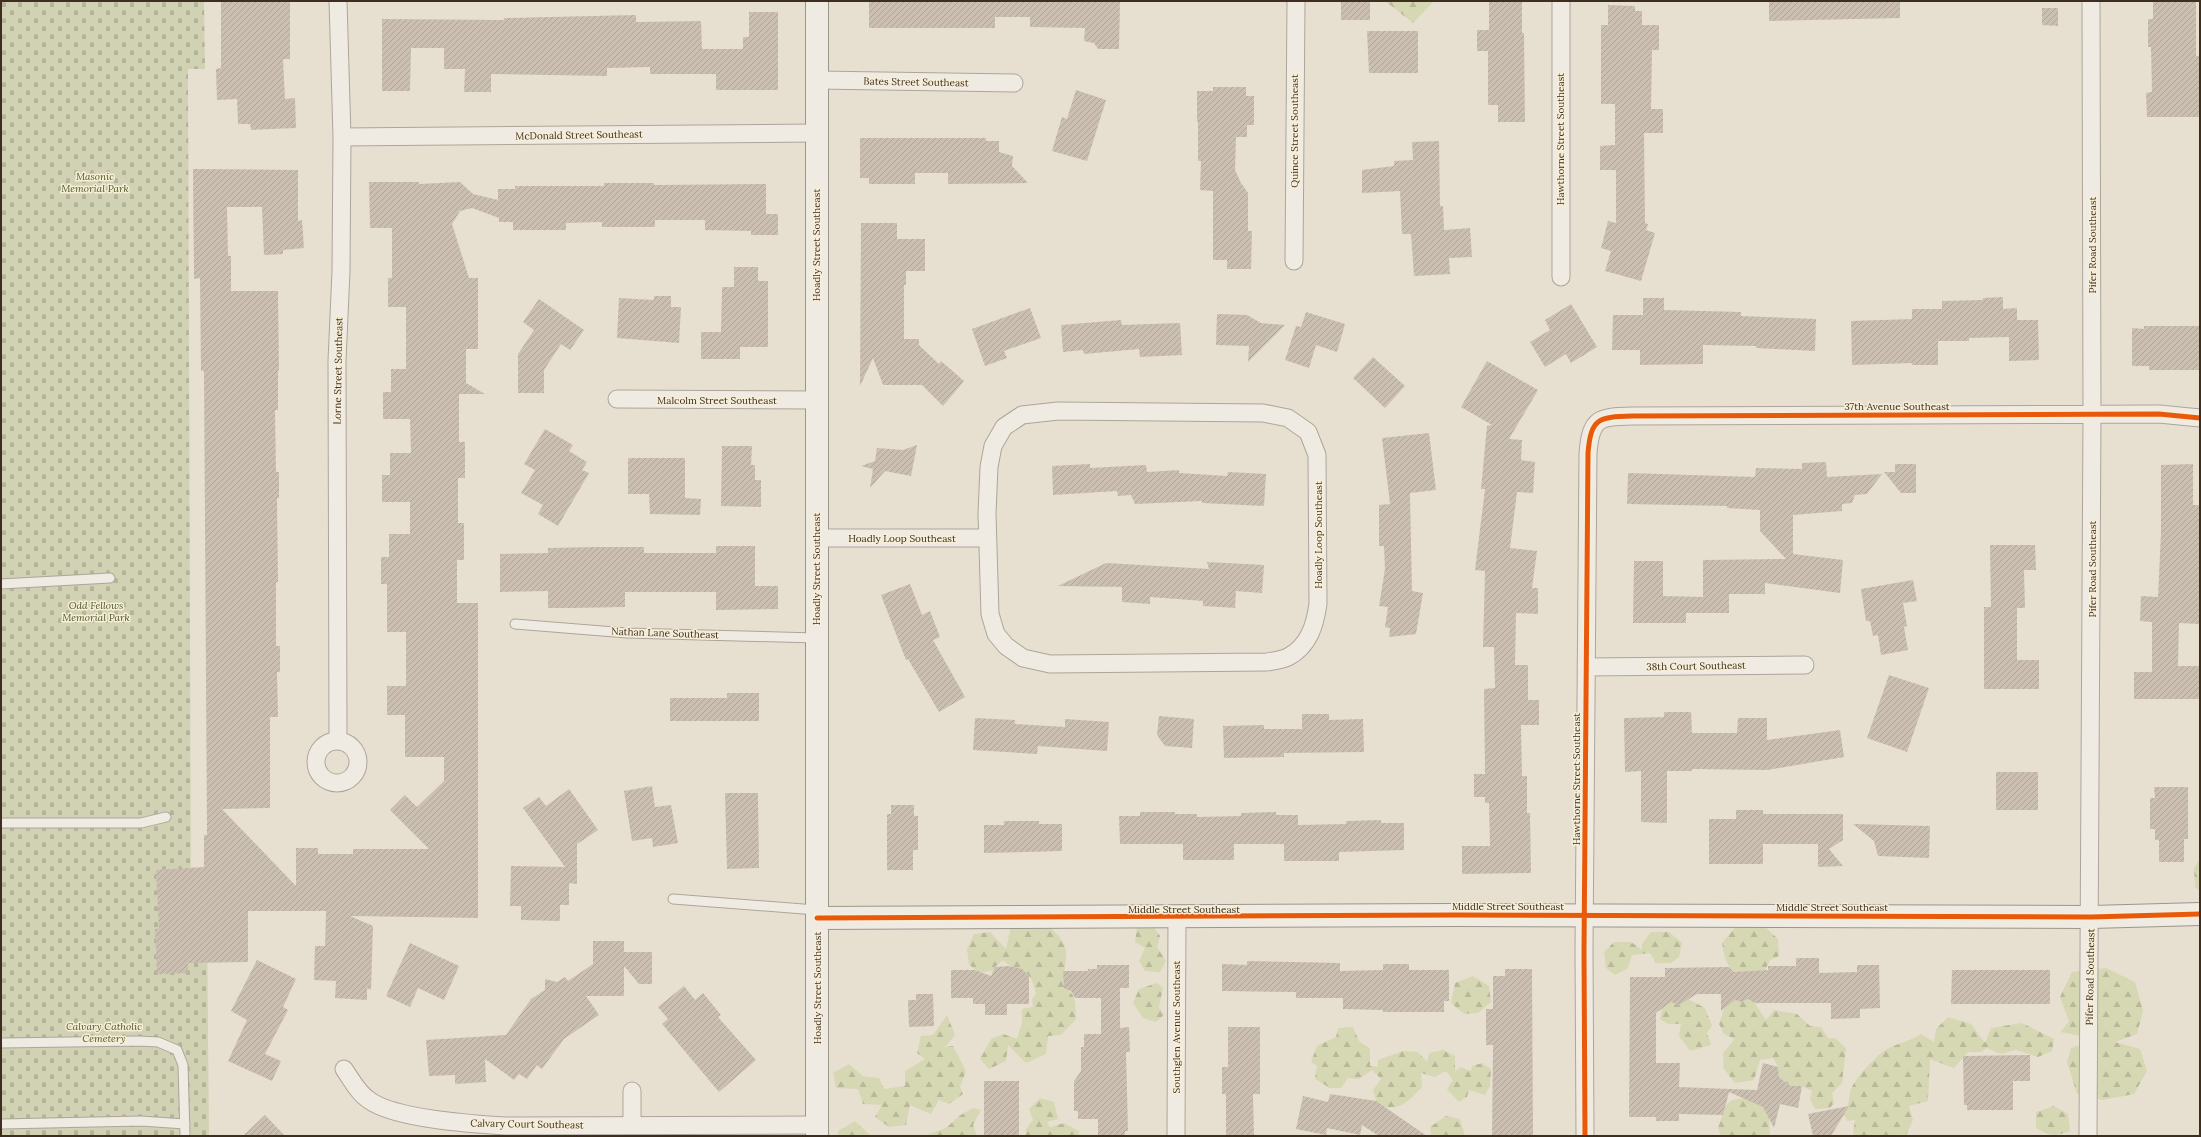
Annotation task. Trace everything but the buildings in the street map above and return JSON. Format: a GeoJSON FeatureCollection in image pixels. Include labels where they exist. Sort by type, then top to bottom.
{"type":"FeatureCollection","features":[{"type":"Feature","properties":{"kind":"street","name":"Lorne Street Southeast"},"geometry":{"type":"LineString","coordinates":[[338,1],[342,137],[341,271],[337,361],[338,741]]}},
{"type":"Feature","properties":{"kind":"street","name":"Hoadly Street Southeast"},"geometry":{"type":"LineString","coordinates":[[817,1],[817,1131]]}},
{"type":"Feature","properties":{"kind":"street","name":"Quince Street Southeast"},"geometry":{"type":"LineString","coordinates":[[1294,261],[1296,1]]}},
{"type":"Feature","properties":{"kind":"street","name":"Hawthorne Street Southeast"},"geometry":{"type":"LineString","coordinates":[[1561,1],[1561,277]]}},
{"type":"Feature","properties":{"kind":"street","name":"Pifer Road Southeast"},"geometry":{"type":"LineString","coordinates":[[2088,1136],[2091,917],[2091,1]]}},
{"type":"Feature","properties":{"kind":"street","name":"Bates Street Southeast"},"geometry":{"type":"LineString","coordinates":[[817,80],[1014,83]]}},
{"type":"Feature","properties":{"kind":"street","name":"McDonald Street Southeast"},"geometry":{"type":"LineString","coordinates":[[342,137],[816,133]]}},
{"type":"Feature","properties":{"kind":"street","name":"Malcolm Street Southeast"},"geometry":{"type":"LineString","coordinates":[[618,399],[816,400]]}},
{"type":"Feature","properties":{"kind":"street","name":"Hoadly Loop Southeast"},"geometry":{"type":"LineString","coordinates":[[1058,411],[1263,413],[1288,418],[1308,432],[1317,455],[1318,604],[1315,625],[1305,642],[1288,657],[1267,662],[1050,664],[1023,658],[1006,646],[996,634],[990,614],[990,562],[987,538],[989,467],[993,446],[1004,427],[1022,415],[1058,411]]}},
{"type":"Feature","properties":{"kind":"street","name":"37th Avenue Southeast"},"geometry":{"type":"LineString","coordinates":[[1595,423],[1616,417],[1633,416],[2159,414],[2200,418]]}},
{"type":"Feature","properties":{"kind":"street","name":"Hawthorne Street Southeast"},"geometry":{"type":"LineString","coordinates":[[1585,1136],[1584,915],[1588,453],[1592,428],[1595,423]]}},
{"type":"Feature","properties":{"kind":"street","name":"Hoadly Loop Southeast"},"geometry":{"type":"LineString","coordinates":[[816,538],[987,538]]}},
{"type":"Feature","properties":{"kind":"street","name":"38th Court Southeast"},"geometry":{"type":"LineString","coordinates":[[1586,667],[1805,665]]}},
{"type":"Feature","properties":{"kind":"street","name":"Middle Street Southeast"},"geometry":{"type":"LineString","coordinates":[[816,914],[1177,918],[1584,915],[2091,917],[2200,914]]}},
{"type":"Feature","properties":{"kind":"street","name":"Southglen Avenue Southeast"},"geometry":{"type":"LineString","coordinates":[[1176,1136],[1177,918]]}},
{"type":"Feature","properties":{"kind":"street","name":"Calvary Court Southeast"},"geometry":{"type":"LineString","coordinates":[[344,1069],[369,1100],[380,1106],[422,1117],[505,1126],[632,1125],[817,1131]]}},
{"type":"Feature","properties":{"kind":"street"},"geometry":{"type":"LineString","coordinates":[[632,1091],[632,1125]]}},
{"type":"Feature","properties":{"kind":"lane"},"geometry":{"type":"LineString","coordinates":[[1,584],[110,578]]}},
{"type":"Feature","properties":{"kind":"lane","name":"Nathan Lane Southeast"},"geometry":{"type":"LineString","coordinates":[[515,624],[627,633],[816,638]]}},
{"type":"Feature","properties":{"kind":"lane"},"geometry":{"type":"LineString","coordinates":[[1,822],[141,822],[166,817]]}},
{"type":"Feature","properties":{"kind":"lane"},"geometry":{"type":"LineString","coordinates":[[673,899],[816,914]]}},
{"type":"Feature","properties":{"kind":"lane"},"geometry":{"type":"LineString","coordinates":[[1,1043],[139,1041],[158,1042],[177,1050],[183,1065],[185,1136]]}},
{"type":"Feature","properties":{"kind":"lane"},"geometry":{"type":"LineString","coordinates":[[1,1124],[141,1121],[185,1124]]}},
{"type":"Feature","properties":{"kind":"green space"},"geometry":{"type":"Polygon","coordinates":[[[1,1],[204,1],[205,69],[188,69],[191,927],[207,926],[209,1136],[1,1136],[1,1]]]}},
{"type":"Feature","properties":{"kind":"green space"},"geometry":{"type":"Polygon","coordinates":[[[1385,1],[1433,1],[1433,2],[1413,23],[1385,1]]]}},
{"type":"Feature","properties":{"kind":"green space"},"geometry":{"type":"Polygon","coordinates":[[[2200,859],[2200,891],[2195,887],[2194,868],[2200,859]]]}},
{"type":"Feature","properties":{"kind":"green space"},"geometry":{"type":"Polygon","coordinates":[[[1031,914],[1056,933],[1064,944],[1066,959],[1064,987],[1073,997],[1076,1019],[1061,1035],[1048,1036],[1046,1054],[1026,1063],[1008,1045],[1006,1061],[989,1069],[980,1059],[991,1039],[1003,1034],[1017,1039],[1022,1023],[1022,1009],[1033,1007],[1032,999],[1036,994],[1031,978],[1023,971],[1014,968],[1003,960],[995,967],[993,971],[981,972],[975,970],[969,964],[967,949],[974,934],[990,932],[1006,949],[1011,926],[1031,914]]]}},
{"type":"Feature","properties":{"kind":"green space"},"geometry":{"type":"Polygon","coordinates":[[[1739,923],[1761,923],[1778,939],[1779,956],[1770,960],[1760,981],[1740,978],[1740,972],[1734,972],[1725,959],[1722,943],[1739,923]]]}},
{"type":"Feature","properties":{"kind":"green space"},"geometry":{"type":"Polygon","coordinates":[[[1153,926],[1160,936],[1157,947],[1166,961],[1160,972],[1145,971],[1139,961],[1145,948],[1135,942],[1137,928],[1153,926]]]}},
{"type":"Feature","properties":{"kind":"green space"},"geometry":{"type":"Polygon","coordinates":[[[1651,932],[1669,932],[1682,943],[1679,957],[1671,963],[1656,963],[1650,953],[1632,955],[1628,968],[1615,975],[1606,968],[1604,952],[1614,942],[1631,942],[1642,950],[1642,944],[1651,932]]]}},
{"type":"Feature","properties":{"kind":"green space"},"geometry":{"type":"Polygon","coordinates":[[[2106,968],[2135,982],[2143,1011],[2137,1034],[2115,1042],[2140,1049],[2147,1071],[2134,1094],[2103,1100],[2077,1094],[2067,1062],[2071,1048],[2099,1040],[2061,1032],[2069,1021],[2060,997],[2072,972],[2106,968]]]}},
{"type":"Feature","properties":{"kind":"green space"},"geometry":{"type":"Polygon","coordinates":[[[1473,976],[1489,986],[1491,1002],[1478,1013],[1464,1014],[1451,1003],[1455,983],[1473,976]]]}},
{"type":"Feature","properties":{"kind":"green space"},"geometry":{"type":"Polygon","coordinates":[[[1157,983],[1163,988],[1159,1007],[1164,1015],[1156,1022],[1143,1018],[1133,1003],[1139,989],[1157,983]]]}},
{"type":"Feature","properties":{"kind":"green space"},"geometry":{"type":"Polygon","coordinates":[[[1688,999],[1705,1008],[1712,1026],[1707,1033],[1711,1045],[1690,1051],[1679,1036],[1681,1024],[1668,1024],[1660,1019],[1662,1009],[1671,1002],[1679,1005],[1688,999]]]}},
{"type":"Feature","properties":{"kind":"green space"},"geometry":{"type":"Polygon","coordinates":[[[1748,999],[1754,1002],[1766,1020],[1774,1010],[1797,1014],[1810,1026],[1821,1027],[1828,1038],[1835,1038],[1846,1048],[1842,1083],[1832,1093],[1834,1103],[1830,1108],[1815,1109],[1810,1099],[1812,1091],[1802,1086],[1790,1086],[1779,1077],[1778,1067],[1773,1058],[1760,1060],[1754,1080],[1735,1083],[1724,1069],[1723,1053],[1735,1039],[1724,1034],[1719,1024],[1724,1009],[1735,1000],[1741,1002],[1748,999]]]}},
{"type":"Feature","properties":{"kind":"green space"},"geometry":{"type":"Polygon","coordinates":[[[947,1015],[955,1035],[945,1047],[953,1046],[966,1071],[960,1087],[963,1094],[949,1104],[939,1100],[931,1114],[910,1105],[906,1125],[889,1127],[875,1117],[882,1105],[863,1104],[858,1089],[836,1088],[833,1073],[849,1064],[863,1076],[879,1078],[884,1089],[905,1086],[905,1071],[925,1059],[917,1053],[921,1036],[933,1035],[947,1015]]]}},
{"type":"Feature","properties":{"kind":"green space"},"geometry":{"type":"Polygon","coordinates":[[[1948,1017],[1971,1024],[1985,1043],[1991,1028],[2022,1023],[2054,1039],[2052,1051],[2038,1057],[2016,1050],[2001,1054],[1987,1048],[1981,1052],[1968,1052],[1954,1068],[1930,1059],[1928,1101],[1909,1106],[1913,1120],[1906,1136],[1855,1136],[1853,1133],[1855,1120],[1847,1121],[1844,1114],[1852,1087],[1858,1078],[1873,1060],[1887,1049],[1921,1034],[1934,1042],[1936,1029],[1948,1017]]]}},
{"type":"Feature","properties":{"kind":"green space"},"geometry":{"type":"Polygon","coordinates":[[[1353,1027],[1359,1041],[1370,1049],[1370,1066],[1378,1067],[1378,1060],[1403,1051],[1418,1052],[1427,1062],[1429,1053],[1443,1050],[1455,1056],[1455,1071],[1461,1067],[1471,1071],[1472,1066],[1482,1063],[1491,1069],[1490,1086],[1485,1095],[1469,1090],[1467,1097],[1459,1102],[1447,1089],[1453,1080],[1446,1071],[1435,1077],[1421,1073],[1422,1087],[1407,1102],[1397,1107],[1377,1105],[1373,1090],[1381,1079],[1372,1070],[1359,1079],[1348,1078],[1341,1088],[1330,1088],[1315,1079],[1317,1066],[1311,1062],[1317,1046],[1336,1037],[1338,1028],[1353,1027]]]}},
{"type":"Feature","properties":{"kind":"green space"},"geometry":{"type":"Polygon","coordinates":[[[1040,1098],[1054,1102],[1058,1119],[1047,1122],[1050,1127],[1064,1123],[1079,1131],[1079,1136],[1026,1136],[1026,1129],[1033,1120],[1029,1109],[1040,1098]]]}},
{"type":"Feature","properties":{"kind":"green space"},"geometry":{"type":"Polygon","coordinates":[[[1746,1098],[1763,1107],[1769,1118],[1770,1136],[1721,1136],[1718,1128],[1726,1105],[1732,1100],[1746,1098]]]}},
{"type":"Feature","properties":{"kind":"green space"},"geometry":{"type":"Polygon","coordinates":[[[2054,1106],[2068,1114],[2070,1131],[2052,1135],[2036,1128],[2036,1112],[2054,1106]]]}},
{"type":"Feature","properties":{"kind":"green space"},"geometry":{"type":"Polygon","coordinates":[[[973,1108],[981,1110],[973,1125],[977,1136],[924,1136],[946,1128],[959,1116],[973,1108]]]}},
{"type":"Feature","properties":{"kind":"green space"},"geometry":{"type":"Polygon","coordinates":[[[1446,1116],[1460,1119],[1465,1136],[1431,1136],[1430,1127],[1446,1116]]]}},
{"type":"Feature","properties":{"kind":"green space"},"geometry":{"type":"Polygon","coordinates":[[[855,1121],[871,1136],[837,1136],[838,1131],[855,1121]]]}},
{"type":"Feature","properties":{"kind":"cycle path"},"geometry":{"type":"LineString","coordinates":[[1585,1136],[1584,951],[1588,453],[1589,441],[1592,432],[1599,421],[1612,417],[1633,416],[2159,414],[2200,418]]}},
{"type":"Feature","properties":{"kind":"cycle path"},"geometry":{"type":"LineString","coordinates":[[817,918],[1456,915],[2091,917],[2200,914]]}},
{"type":"Feature","properties":{"kind":"park label","name":"Masonic Memorial Park"},"geometry":{"type":"Point","coordinates":[95,182]}},
{"type":"Feature","properties":{"kind":"park label","name":"Odd Fellows Memorial Park"},"geometry":{"type":"Point","coordinates":[96,610]}},
{"type":"Feature","properties":{"kind":"park label","name":"Calvary Catholic Cemetery"},"geometry":{"type":"Point","coordinates":[104,1032]}}]}
